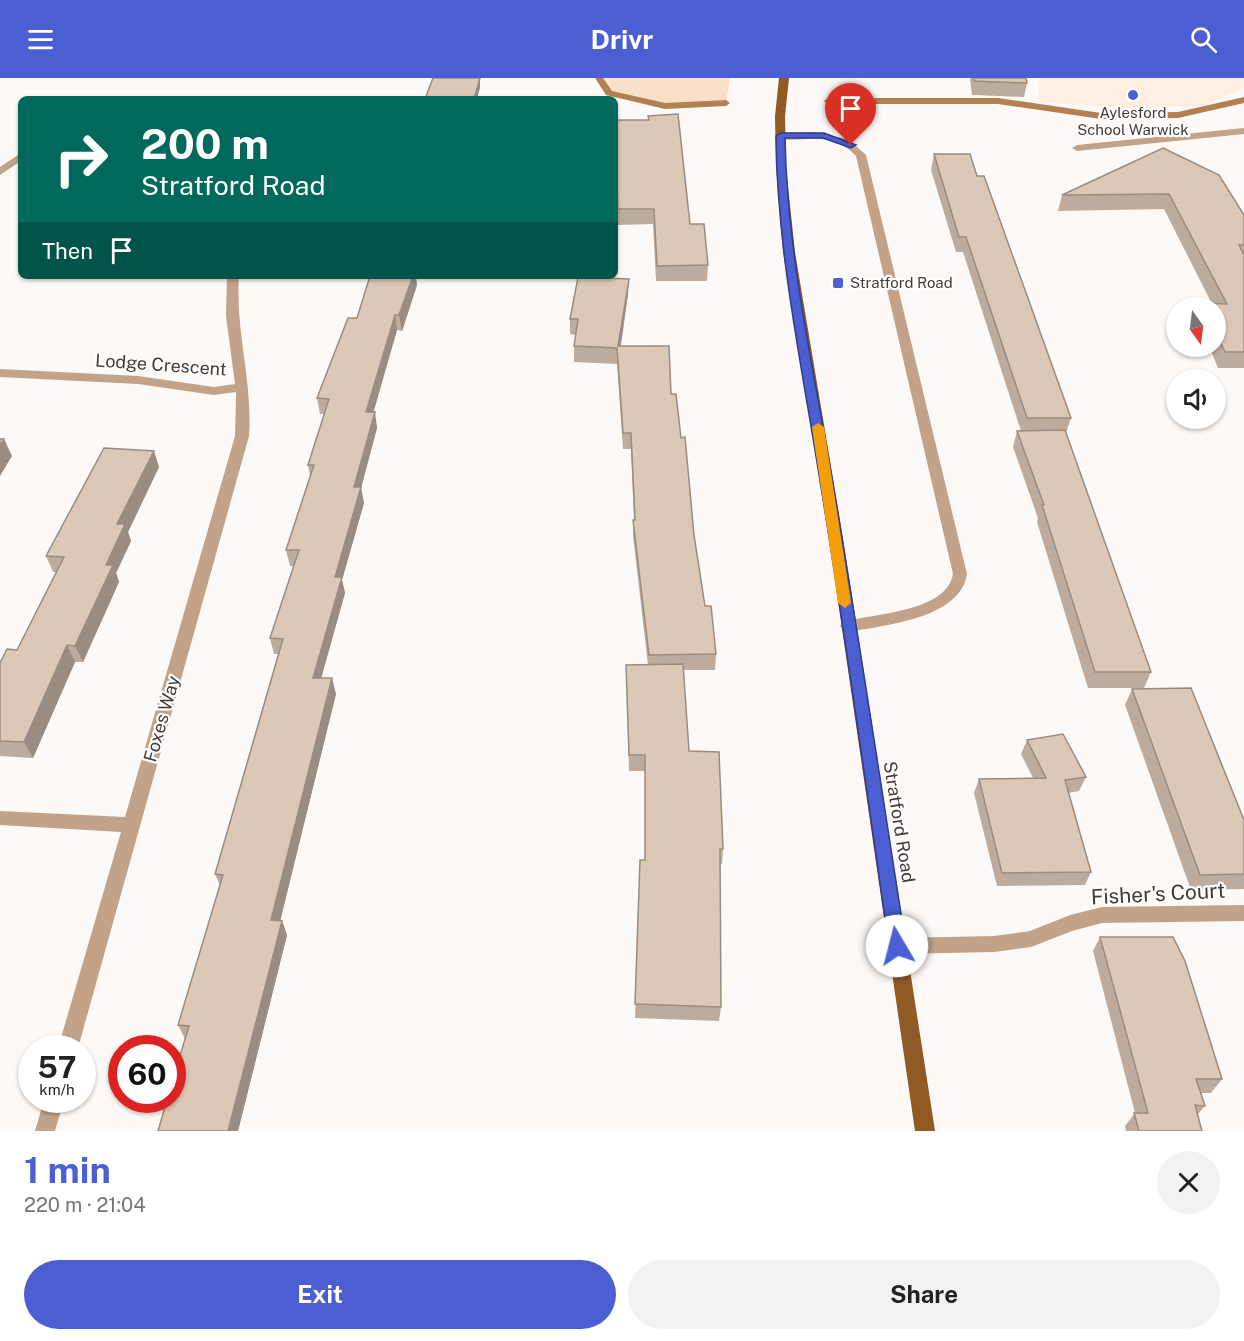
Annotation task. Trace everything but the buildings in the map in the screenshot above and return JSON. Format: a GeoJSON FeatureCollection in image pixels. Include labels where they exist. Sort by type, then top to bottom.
{"type":"FeatureCollection","features":[{"type":"Feature","properties":{"kind":"main road","name":"Stratford Road"},"geometry":{"type":"LineString","coordinates":[[784,78],[781,136],[789,252],[926,1131]]}},
{"type":"Feature","properties":{"kind":"street"},"geometry":{"type":"LineString","coordinates":[[1077,148],[1244,131]]}},
{"type":"Feature","properties":{"kind":"street"},"geometry":{"type":"LineString","coordinates":[[781,136],[824,136],[851,145],[861,155],[960,574],[956,590],[942,602],[908,613],[848,626]]}},
{"type":"Feature","properties":{"kind":"street"},"geometry":{"type":"LineString","coordinates":[[0,171],[18,158]]}},
{"type":"Feature","properties":{"kind":"street","name":"Lodge Crescent"},"geometry":{"type":"LineString","coordinates":[[0,373],[138,380],[214,391],[243,387],[231,298],[233,279]]}},
{"type":"Feature","properties":{"kind":"street","name":"Foxes Way"},"geometry":{"type":"LineString","coordinates":[[72,1035],[242,436],[245,411],[243,387]]}},
{"type":"Feature","properties":{"kind":"street"},"geometry":{"type":"LineString","coordinates":[[0,818],[132,825]]}},
{"type":"Feature","properties":{"kind":"street","name":"Fisher's Court"},"geometry":{"type":"LineString","coordinates":[[897,946],[994,944],[1031,939],[1070,923],[1102,915],[1244,913]]}},
{"type":"Feature","properties":{"kind":"street"},"geometry":{"type":"LineString","coordinates":[[45,1131],[50,1113]]}},
{"type":"Feature","properties":{"kind":"shaded area"},"geometry":{"type":"Polygon","coordinates":[[[599,78],[730,78],[726,103],[665,106],[609,93],[599,78]]]}},
{"type":"Feature","properties":{"kind":"shaded area","name":"Aylesford School Warwick"},"geometry":{"type":"Polygon","coordinates":[[[1040,78],[1244,78],[1244,88],[1202,106],[1129,108],[1038,102],[1040,78]]]}},
{"type":"Feature","properties":{"kind":"waterway"},"geometry":{"type":"LineString","coordinates":[[599,78],[609,93],[665,106],[726,103]]}},
{"type":"Feature","properties":{"kind":"waterway"},"geometry":{"type":"LineString","coordinates":[[828,101],[998,101],[1101,116],[1178,115],[1244,100]]}},
{"type":"Feature","properties":{"kind":"slow traffic"},"geometry":{"type":"LineString","coordinates":[[818,427],[845,603]]}},
{"type":"Feature","properties":{"kind":"place","name":"Aylesford School Warwick"},"geometry":{"type":"Point","coordinates":[1133,95]}},
{"type":"Feature","properties":{"kind":"place","name":"Stratford Road"},"geometry":{"type":"Point","coordinates":[838,283]}},
{"type":"Feature","properties":{"kind":"route"},"geometry":{"type":"LineString","coordinates":[[851,145],[824,136],[806,134],[781,136],[781,168],[789,252],[835,532],[897,946]]}}]}
